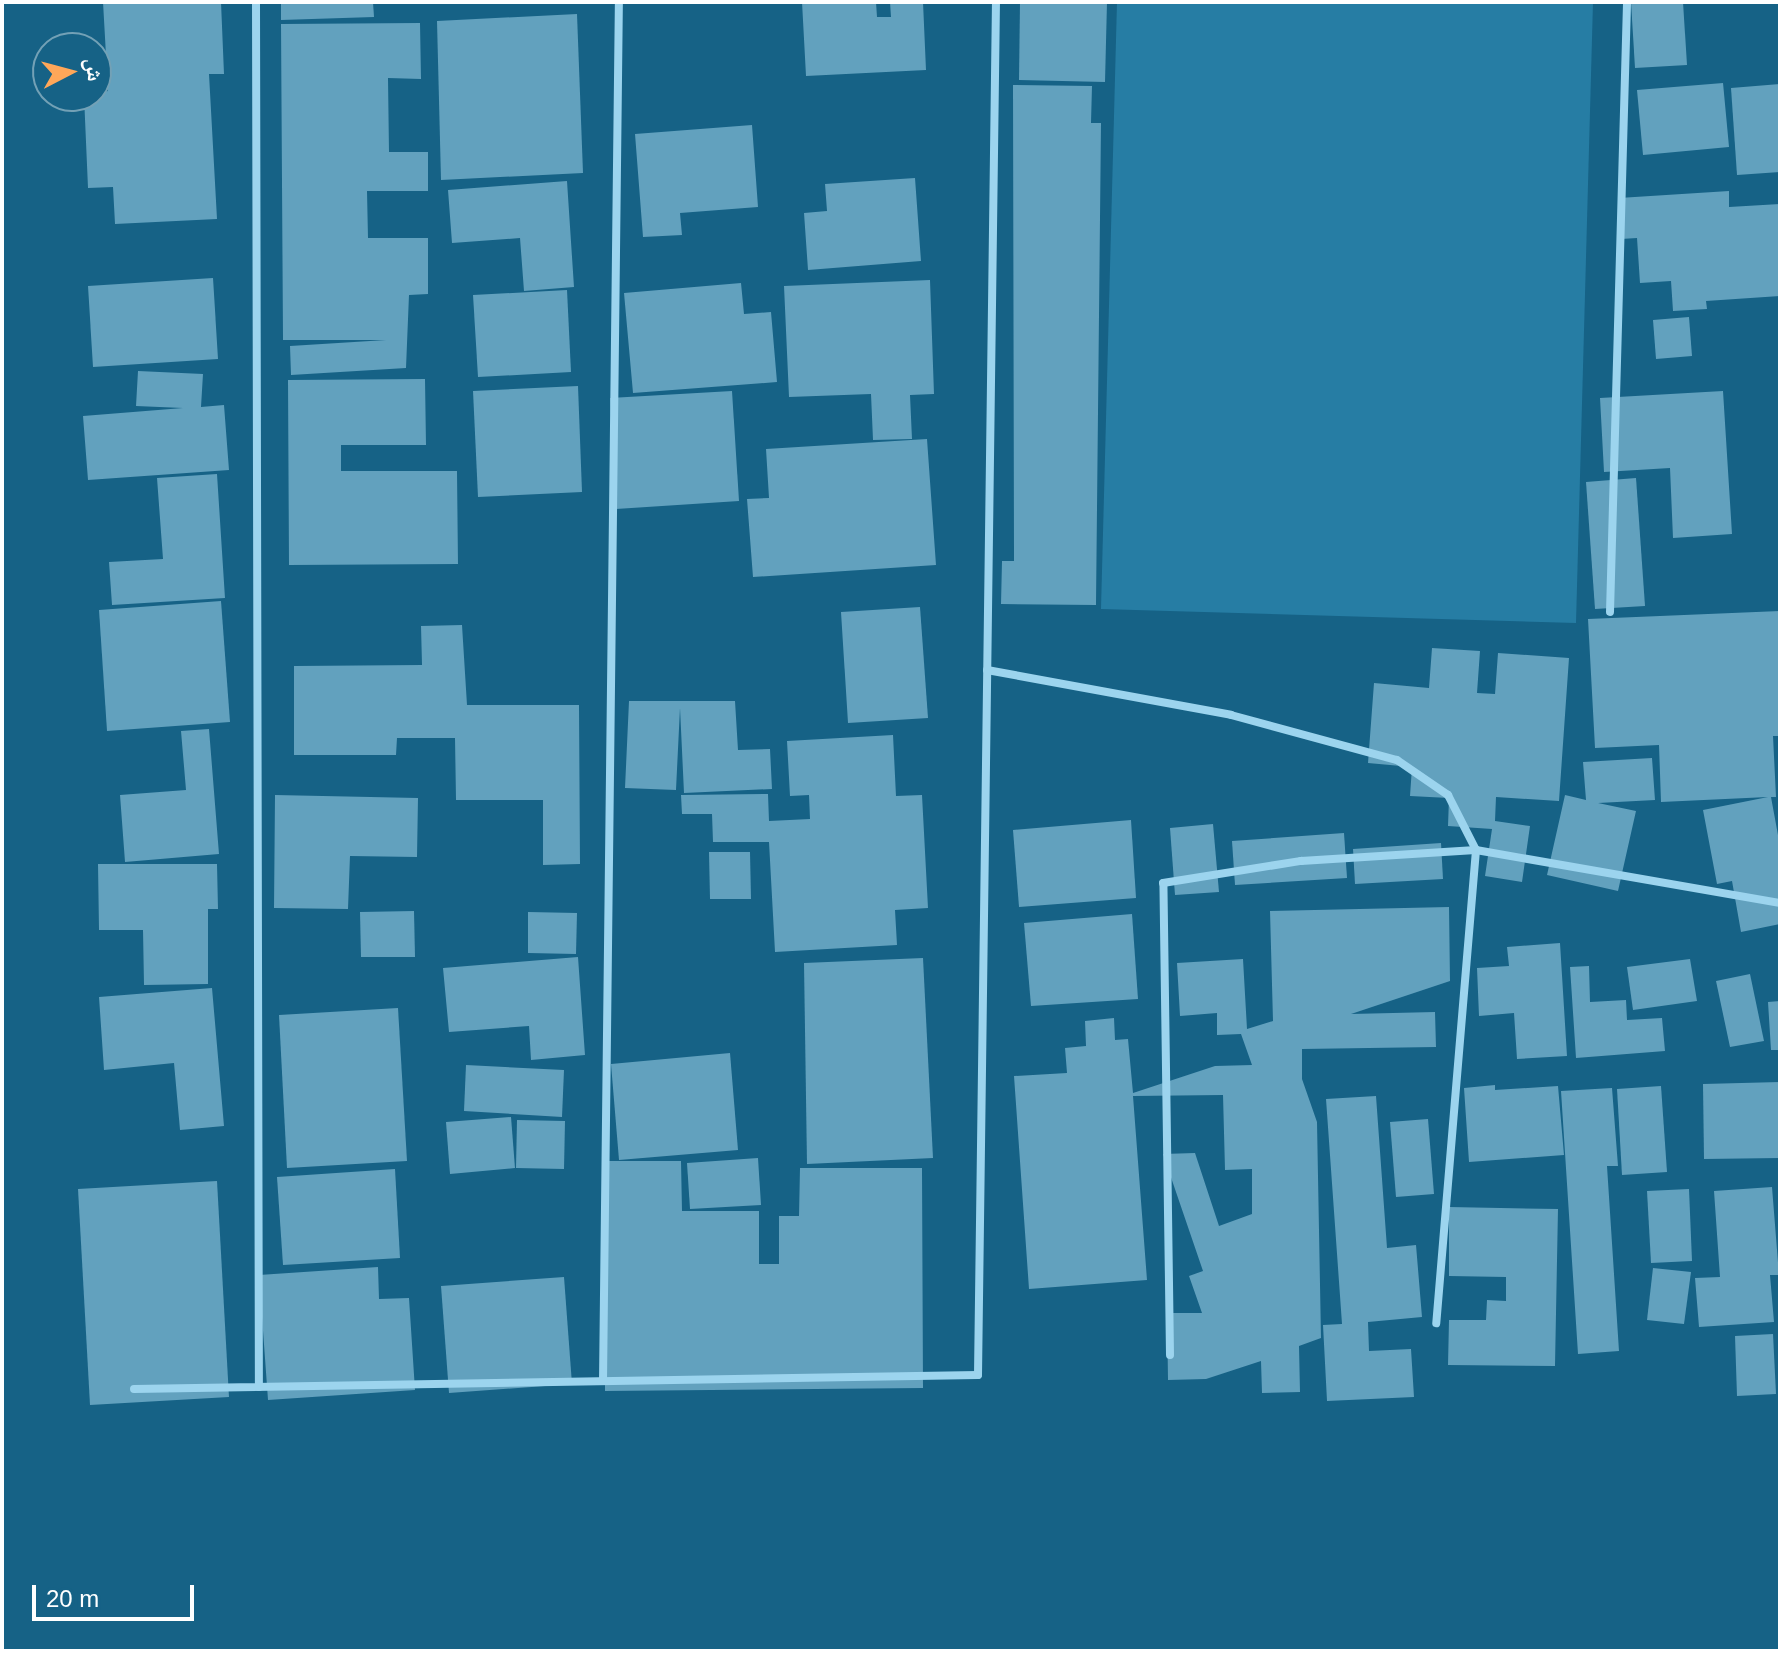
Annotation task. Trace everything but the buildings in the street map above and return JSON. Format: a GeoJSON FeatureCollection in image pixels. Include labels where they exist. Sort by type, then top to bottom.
{"type":"FeatureCollection","features":[{"type":"Feature","properties":{"kind":"street"},"geometry":{"type":"LineString","coordinates":[[256,2],[259,1387]]}},
{"type":"Feature","properties":{"kind":"street"},"geometry":{"type":"LineString","coordinates":[[603,1381],[619,2]]}},
{"type":"Feature","properties":{"kind":"street"},"geometry":{"type":"LineString","coordinates":[[134,1389],[978,1375],[996,2]]}},
{"type":"Feature","properties":{"kind":"street"},"geometry":{"type":"LineString","coordinates":[[1610,612],[1627,2]]}},
{"type":"Feature","properties":{"kind":"street"},"geometry":{"type":"LineString","coordinates":[[987,670],[1231,715],[1397,760],[1448,795],[1476,850],[1436,1323]]}},
{"type":"Feature","properties":{"kind":"street"},"geometry":{"type":"LineString","coordinates":[[1170,1355],[1163,883],[1301,861],[1476,850],[1780,903]]}},
{"type":"Feature","properties":{"kind":"shaded area"},"geometry":{"type":"Polygon","coordinates":[[[1117,2],[1593,2],[1576,623],[1101,609],[1117,2]]]}}]}
